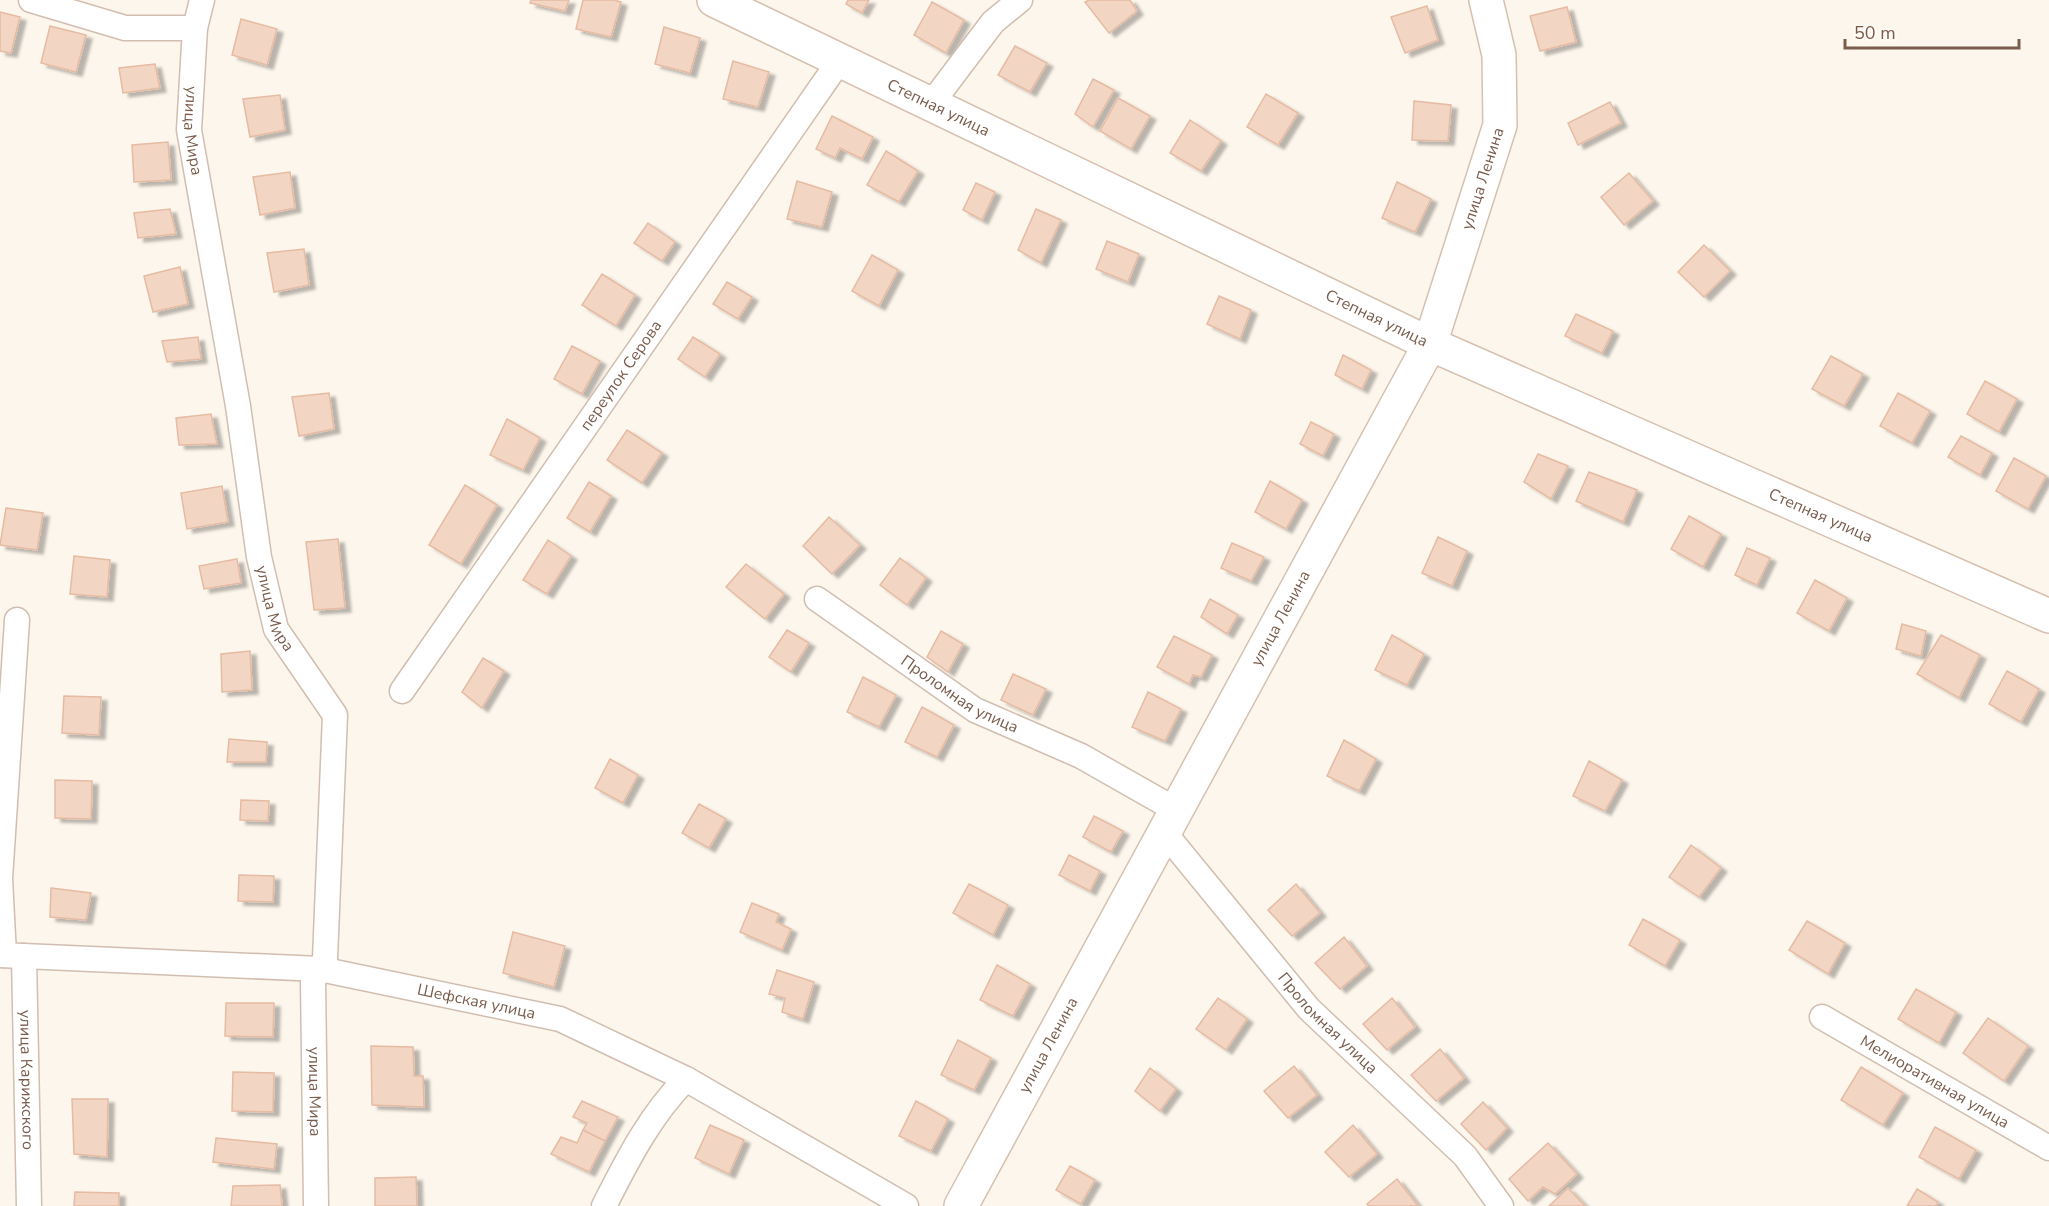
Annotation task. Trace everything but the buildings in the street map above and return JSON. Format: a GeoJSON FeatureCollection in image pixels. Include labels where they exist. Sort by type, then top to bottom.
{"type":"FeatureCollection","features":[{"type":"Feature","properties":{"kind":"main road","name":"Степная улица"},"geometry":{"type":"LineString","coordinates":[[714,0],[1430,344],[2049,616]]}},
{"type":"Feature","properties":{"kind":"main road","name":"улица Ленина"},"geometry":{"type":"LineString","coordinates":[[961,1206],[1430,344],[1500,125],[1499,55],[1486,0]]}},
{"type":"Feature","properties":{"kind":"street"},"geometry":{"type":"LineString","coordinates":[[31,0],[125,28],[195,28]]}},
{"type":"Feature","properties":{"kind":"street","name":"улица Мира"},"geometry":{"type":"LineString","coordinates":[[202,0],[195,28],[189,130],[238,406],[259,557],[276,629],[335,715],[325,959],[314,981],[316,1206]]}},
{"type":"Feature","properties":{"kind":"street"},"geometry":{"type":"LineString","coordinates":[[931,104],[993,22],[1020,0]]}},
{"type":"Feature","properties":{"kind":"street","name":"переулок Серова"},"geometry":{"type":"LineString","coordinates":[[402,691],[840,60]]}},
{"type":"Feature","properties":{"kind":"street","name":"Проломная улица"},"geometry":{"type":"LineString","coordinates":[[817,599],[975,710],[1081,756],[1170,821],[1309,1009],[1465,1156],[1501,1206]]}},
{"type":"Feature","properties":{"kind":"street","name":"улица Карижского"},"geometry":{"type":"LineString","coordinates":[[17,620],[0,879],[9,955],[29,1206]]}},
{"type":"Feature","properties":{"kind":"street","name":"Шефская улица"},"geometry":{"type":"LineString","coordinates":[[9,955],[320,969],[560,1019],[686,1079],[906,1206]]}},
{"type":"Feature","properties":{"kind":"street","name":"Мелиоративная улица"},"geometry":{"type":"LineString","coordinates":[[1821,1017],[2049,1148]]}},
{"type":"Feature","properties":{"kind":"street"},"geometry":{"type":"LineString","coordinates":[[604,1206],[633,1148],[673,1091],[686,1079]]}}]}
